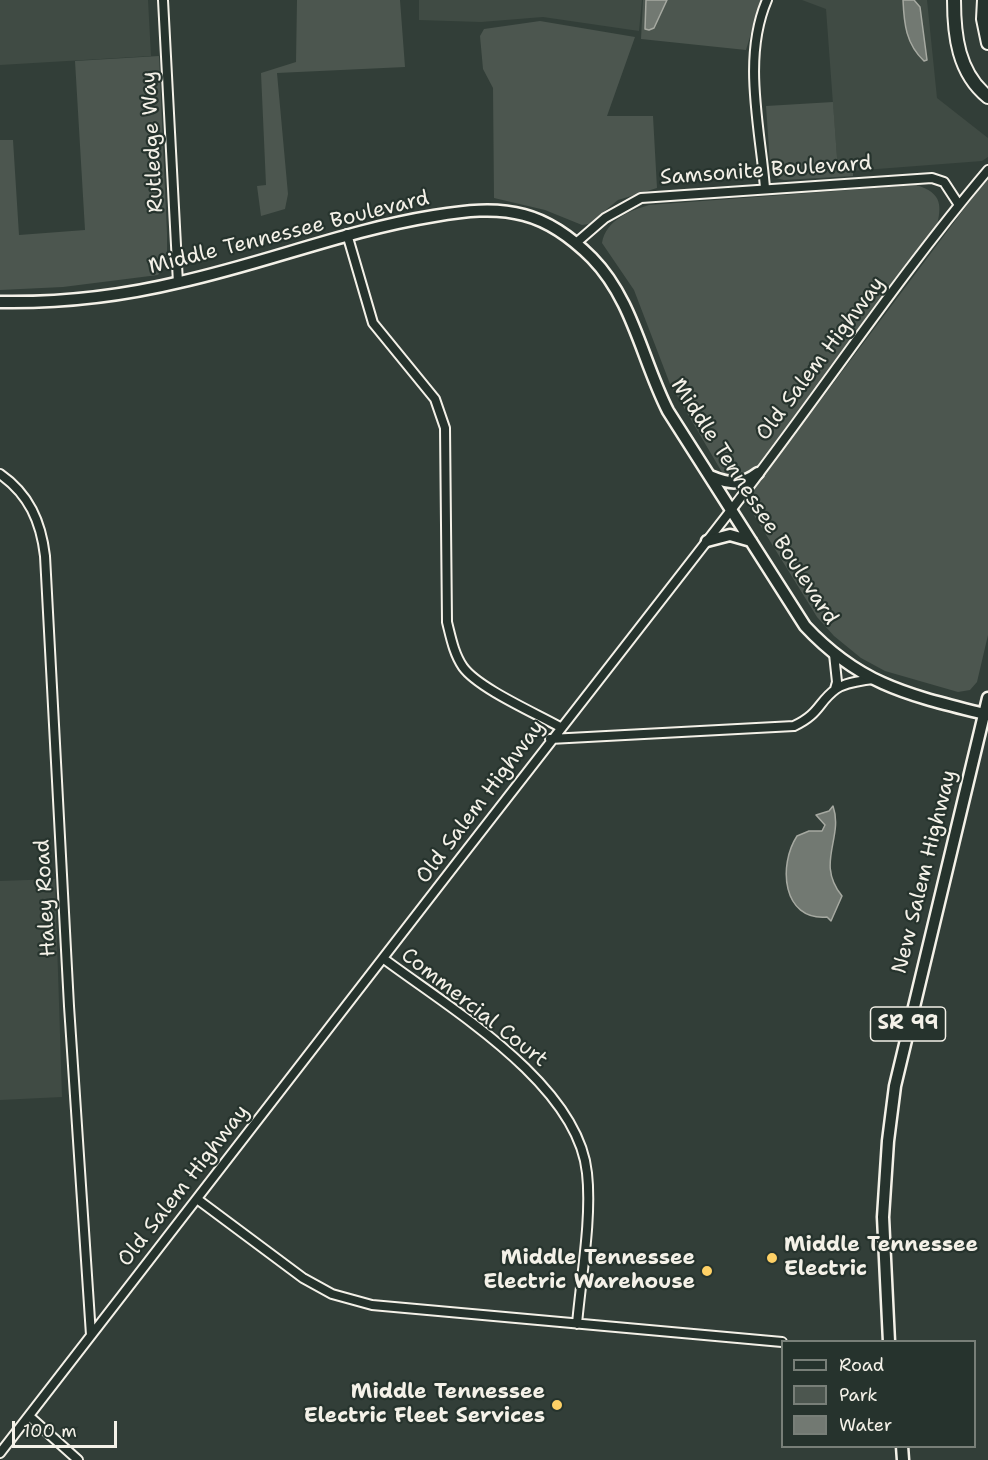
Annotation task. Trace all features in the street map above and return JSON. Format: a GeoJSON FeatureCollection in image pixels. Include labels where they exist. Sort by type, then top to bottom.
{"type":"FeatureCollection","features":[{"type":"Feature","properties":{"kind":"highway"},"geometry":{"type":"LineString","coordinates":[[954,0],[954,27],[958,50],[969,75],[988,97]]}},
{"type":"Feature","properties":{"kind":"highway"},"geometry":{"type":"LineString","coordinates":[[984,0],[982,19],[988,43]]}},
{"type":"Feature","properties":{"kind":"main road","name":"Middle Tennessee Boulevard"},"geometry":{"type":"LineString","coordinates":[[0,302],[56,300],[178,283],[235,269],[347,234],[407,220],[493,210],[524,215],[543,222],[576,243],[614,284],[627,308],[656,387],[668,411],[805,626],[834,654],[872,680],[895,690],[986,714]]}},
{"type":"Feature","properties":{"kind":"main road"},"geometry":{"type":"LineString","coordinates":[[710,476],[736,483],[750,480],[758,473]]}},
{"type":"Feature","properties":{"kind":"main road"},"geometry":{"type":"LineString","coordinates":[[707,541],[730,535],[751,541]]}},
{"type":"Feature","properties":{"kind":"main road","name":"New Salem Highway"},"geometry":{"type":"LineString","coordinates":[[889,1340],[883,1217],[888,1141],[895,1086],[988,698]]}},
{"type":"Feature","properties":{"kind":"street","name":"Rutledge Way"},"geometry":{"type":"LineString","coordinates":[[163,0],[178,283]]}},
{"type":"Feature","properties":{"kind":"street"},"geometry":{"type":"LineString","coordinates":[[765,188],[753,59],[760,16],[767,0]]}},
{"type":"Feature","properties":{"kind":"street","name":"Old Salem Highway"},"geometry":{"type":"LineString","coordinates":[[0,1453],[384,959],[550,739],[731,510],[959,205],[988,170]]}},
{"type":"Feature","properties":{"kind":"street","name":"Samsonite Boulevard"},"geometry":{"type":"LineString","coordinates":[[576,243],[605,218],[641,198],[932,178],[944,182],[959,205]]}},
{"type":"Feature","properties":{"kind":"street"},"geometry":{"type":"LineString","coordinates":[[347,234],[373,323],[435,399],[445,428],[447,622],[455,652],[466,670],[482,683],[560,727]]}},
{"type":"Feature","properties":{"kind":"street","name":"Haley Road"},"geometry":{"type":"LineString","coordinates":[[0,474],[27,499],[42,529],[45,556],[69,1006],[91,1335]]}},
{"type":"Feature","properties":{"kind":"street"},"geometry":{"type":"LineString","coordinates":[[550,739],[794,726],[813,715],[836,689],[834,654]]}},
{"type":"Feature","properties":{"kind":"street"},"geometry":{"type":"LineString","coordinates":[[836,689],[872,680]]}},
{"type":"Feature","properties":{"kind":"street","name":"Commercial Court"},"geometry":{"type":"LineString","coordinates":[[384,959],[534,1074],[571,1125],[587,1173],[577,1324]]}},
{"type":"Feature","properties":{"kind":"street"},"geometry":{"type":"LineString","coordinates":[[197,1199],[279,1262],[332,1294],[372,1305],[781,1342]]}},
{"type":"Feature","properties":{"kind":"street"},"geometry":{"type":"LineString","coordinates":[[28,1416],[78,1460]]}},
{"type":"Feature","properties":{"kind":"shaded area"},"geometry":{"type":"Polygon","coordinates":[[[0,0],[148,0],[151,56],[0,65],[0,0]]]}},
{"type":"Feature","properties":{"kind":"shaded area"},"geometry":{"type":"Polygon","coordinates":[[[419,0],[642,0],[639,31],[543,17],[481,22],[419,20],[419,0]]]}},
{"type":"Feature","properties":{"kind":"shaded area"},"geometry":{"type":"Polygon","coordinates":[[[802,0],[927,0],[937,98],[988,138],[988,157],[982,161],[838,172],[826,9],[802,0]]]}},
{"type":"Feature","properties":{"kind":"shaded area"},"geometry":{"type":"Polygon","coordinates":[[[55,879],[62,1097],[0,1100],[0,881],[55,879]]]}},
{"type":"Feature","properties":{"kind":"green space"},"geometry":{"type":"Polygon","coordinates":[[[297,0],[400,0],[405,67],[277,73],[288,194],[285,209],[261,216],[257,186],[266,185],[261,73],[296,62],[297,0]]]}},
{"type":"Feature","properties":{"kind":"green space"},"geometry":{"type":"Polygon","coordinates":[[[643,0],[761,0],[746,50],[641,39],[643,0]]]}},
{"type":"Feature","properties":{"kind":"green space"},"geometry":{"type":"Polygon","coordinates":[[[540,21],[635,37],[607,116],[653,116],[657,188],[618,200],[589,224],[582,225],[545,210],[494,198],[493,88],[483,69],[480,36],[484,29],[540,21]]]}},
{"type":"Feature","properties":{"kind":"green space"},"geometry":{"type":"Polygon","coordinates":[[[159,56],[167,262],[158,275],[63,287],[0,290],[0,140],[13,140],[19,235],[85,230],[75,61],[159,56]]]}},
{"type":"Feature","properties":{"kind":"green space"},"geometry":{"type":"Polygon","coordinates":[[[833,102],[838,171],[853,170],[853,176],[784,180],[776,178],[770,164],[766,106],[833,102]]]}},
{"type":"Feature","properties":{"kind":"green space"},"geometry":{"type":"Polygon","coordinates":[[[988,177],[988,635],[977,682],[970,690],[958,692],[885,671],[861,658],[834,636],[817,617],[747,504],[751,493],[988,177]]]}},
{"type":"Feature","properties":{"kind":"green space"},"geometry":{"type":"Polygon","coordinates":[[[916,185],[936,196],[939,214],[936,230],[759,466],[751,473],[739,478],[723,474],[670,384],[634,290],[602,243],[608,228],[626,214],[649,205],[916,185]]]}},
{"type":"Feature","properties":{"kind":"water"},"geometry":{"type":"Polygon","coordinates":[[[646,0],[667,0],[654,28],[649,30],[645,29],[646,0]]]}},
{"type":"Feature","properties":{"kind":"water"},"geometry":{"type":"Polygon","coordinates":[[[903,0],[914,0],[920,7],[927,60],[924,61],[910,41],[905,25],[903,0]]]}},
{"type":"Feature","properties":{"kind":"water"},"geometry":{"type":"Polygon","coordinates":[[[833,806],[835,829],[830,861],[831,873],[834,884],[842,896],[831,921],[827,917],[812,916],[801,910],[793,901],[786,875],[787,861],[797,836],[809,831],[822,831],[825,825],[816,815],[829,811],[833,806]]]}},
{"type":"Feature","properties":{"kind":"place","name":"Middle Tennessee Electric"},"geometry":{"type":"Point","coordinates":[772,1258]}},
{"type":"Feature","properties":{"kind":"place","name":"Middle Tennessee Electric Warehouse"},"geometry":{"type":"Point","coordinates":[707,1271]}},
{"type":"Feature","properties":{"kind":"place","name":"Middle Tennessee Electric Fleet Services"},"geometry":{"type":"Point","coordinates":[557,1405]}}]}
